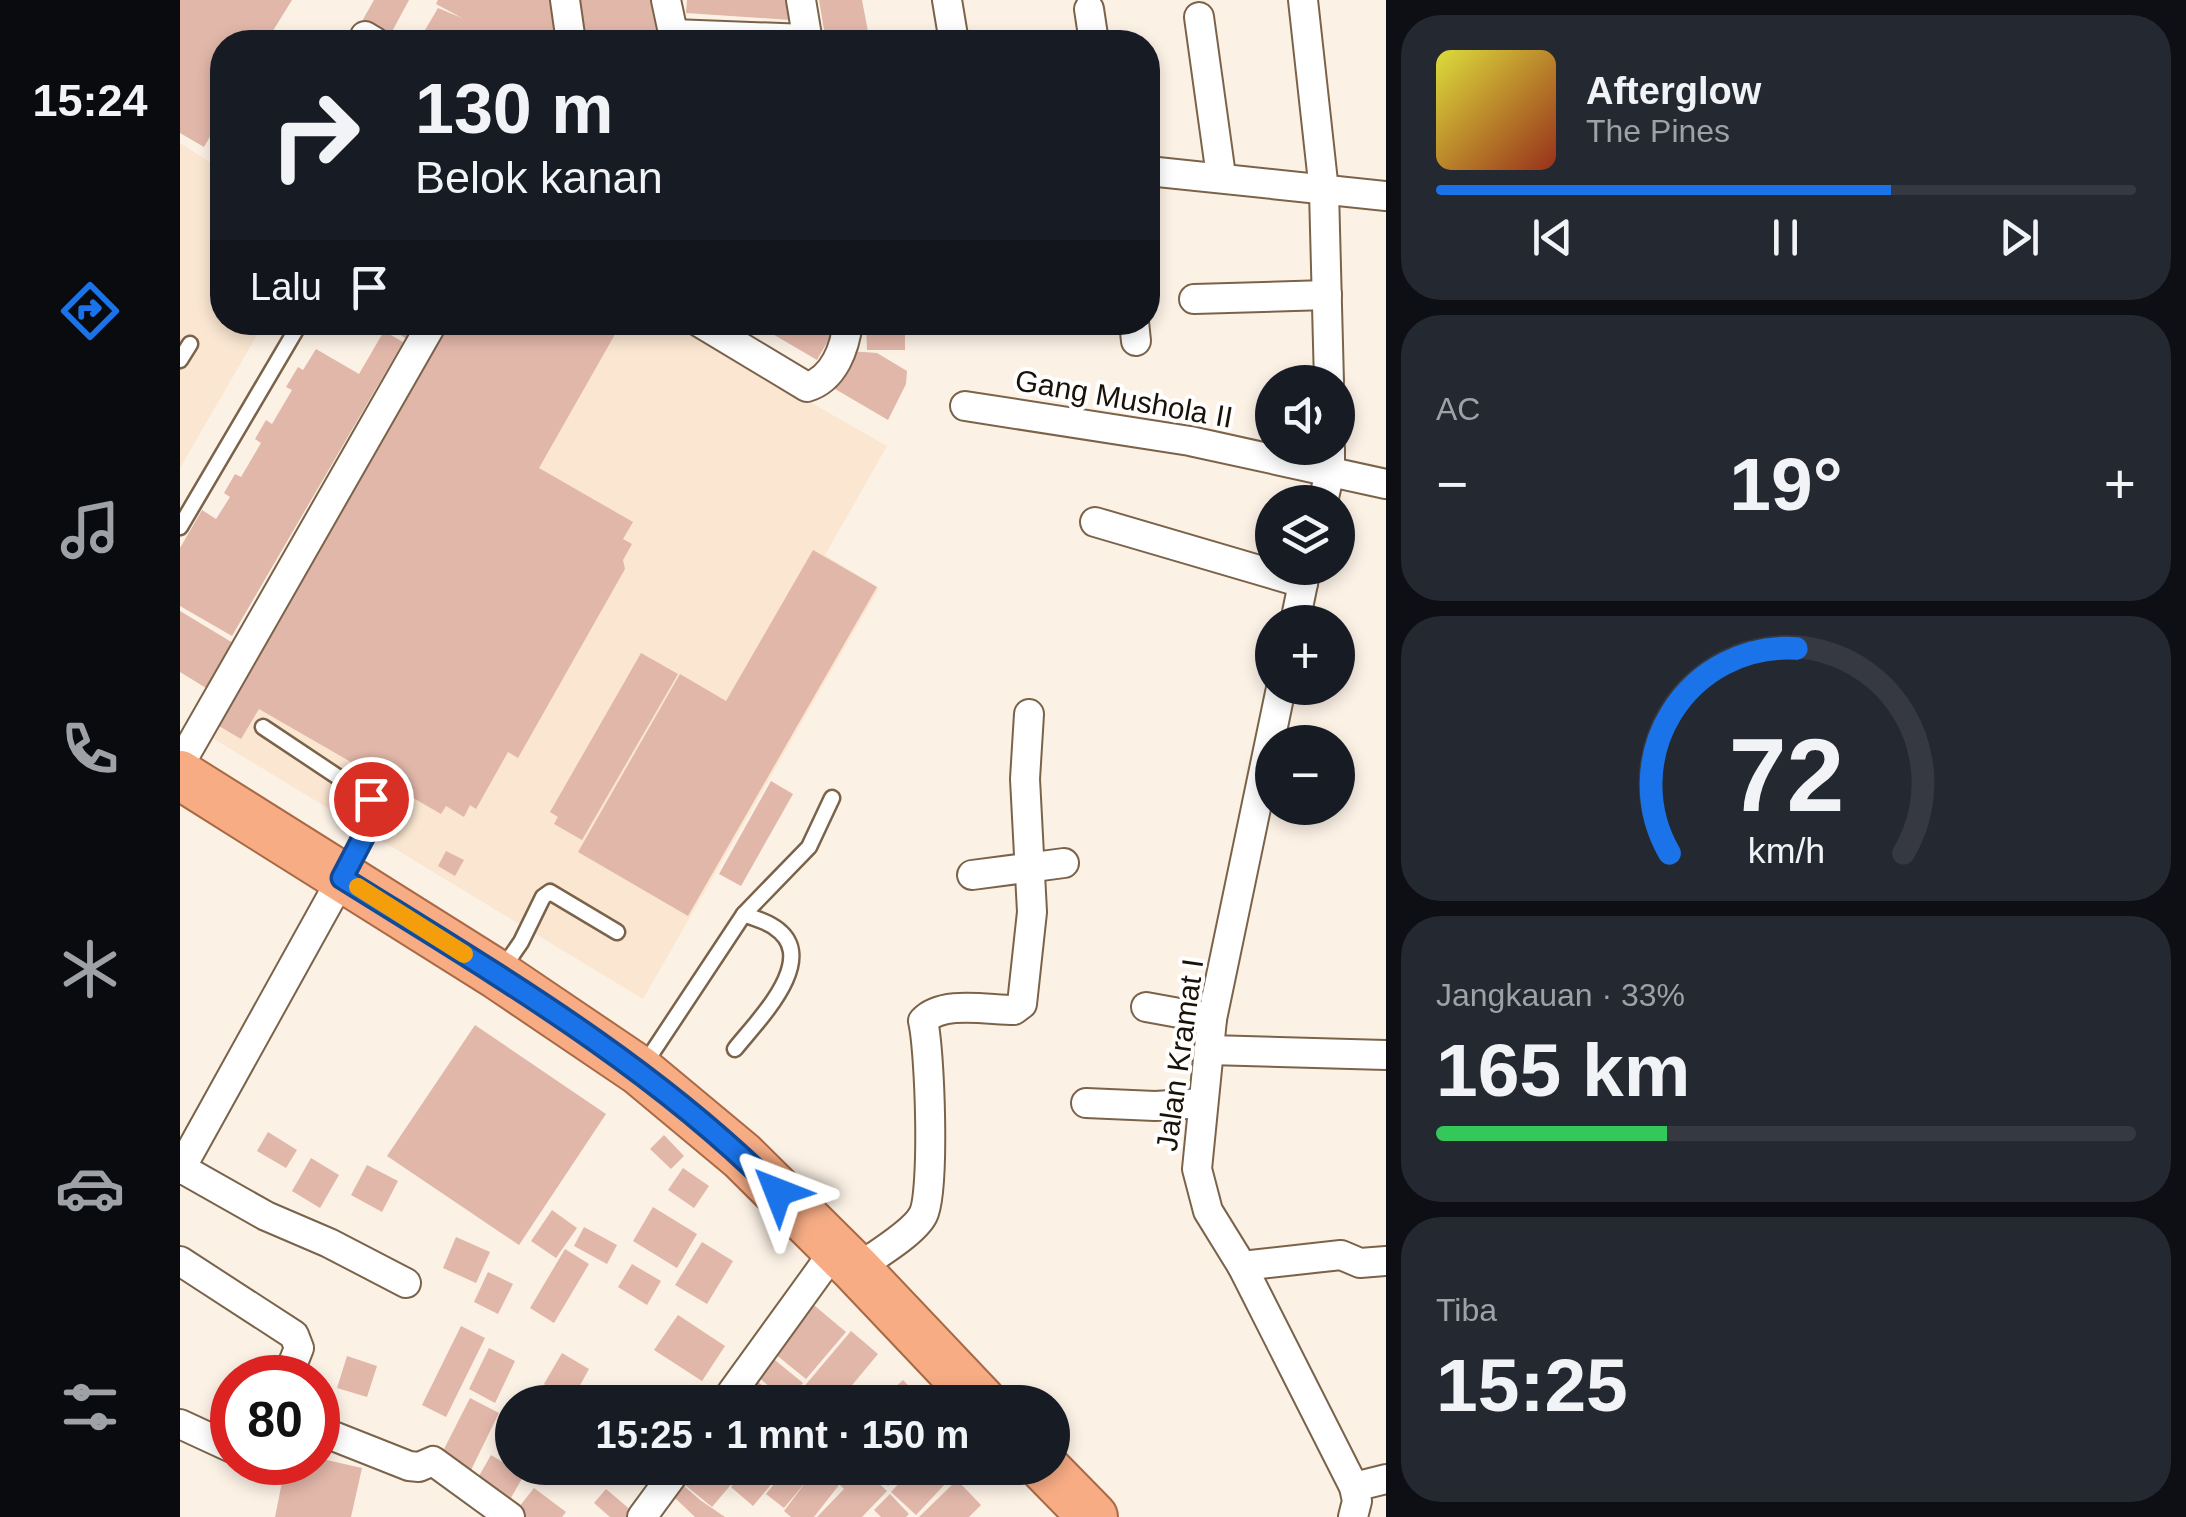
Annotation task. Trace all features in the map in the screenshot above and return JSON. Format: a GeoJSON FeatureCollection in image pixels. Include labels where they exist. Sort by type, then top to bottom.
{"type":"FeatureCollection","features":[{"type":"Feature","properties":{"kind":"highway"},"geometry":{"type":"LineString","coordinates":[[180,775],[498,975],[640,1071],[742,1156],[966,1385]]}},
{"type":"Feature","properties":{"kind":"highway"},"geometry":{"type":"LineString","coordinates":[[1062,1485],[1093,1517]]}},
{"type":"Feature","properties":{"kind":"street"},"geometry":{"type":"LineString","coordinates":[[564,0],[569,30]]}},
{"type":"Feature","properties":{"kind":"street"},"geometry":{"type":"LineString","coordinates":[[666,0],[672,30]]}},
{"type":"Feature","properties":{"kind":"street"},"geometry":{"type":"LineString","coordinates":[[801,0],[806,30]]}},
{"type":"Feature","properties":{"kind":"street"},"geometry":{"type":"LineString","coordinates":[[948,0],[952,30]]}},
{"type":"Feature","properties":{"kind":"street"},"geometry":{"type":"LineString","coordinates":[[1304,0],[1324,191],[1329,365]]}},
{"type":"Feature","properties":{"kind":"street"},"geometry":{"type":"LineString","coordinates":[[1089,9],[1092,30]]}},
{"type":"Feature","properties":{"kind":"street"},"geometry":{"type":"LineString","coordinates":[[1199,17],[1220,176]]}},
{"type":"Feature","properties":{"kind":"street"},"geometry":{"type":"LineString","coordinates":[[1160,172],[1386,196]]}},
{"type":"Feature","properties":{"kind":"street"},"geometry":{"type":"LineString","coordinates":[[1194,298],[1327,296]]}},
{"type":"Feature","properties":{"kind":"street"},"geometry":{"type":"LineString","coordinates":[[180,764],[426,335]]}},
{"type":"Feature","properties":{"kind":"street"},"geometry":{"type":"LineString","coordinates":[[720,335],[806,387],[828,374],[844,347],[846,335]]}},
{"type":"Feature","properties":{"kind":"street","name":"Gang Mushola II"},"geometry":{"type":"LineString","coordinates":[[965,406],[1255,449]]}},
{"type":"Feature","properties":{"kind":"street","name":"Gang Mushola II"},"geometry":{"type":"LineString","coordinates":[[1343,465],[1386,484]]}},
{"type":"Feature","properties":{"kind":"street"},"geometry":{"type":"LineString","coordinates":[[1095,522],[1255,564]]}},
{"type":"Feature","properties":{"kind":"street","name":"Jalan Kramat I"},"geometry":{"type":"LineString","coordinates":[[1277,705],[1212,1019],[1197,1155],[1208,1212],[1242,1266],[1354,1487]]}},
{"type":"Feature","properties":{"kind":"street"},"geometry":{"type":"LineString","coordinates":[[739,1385],[846,1260],[912,1227],[925,1212],[930,1117],[924,1020],[931,1012],[944,1009],[1014,1010],[1022,1004],[1032,912],[1026,779],[1028,714]]}},
{"type":"Feature","properties":{"kind":"street"},"geometry":{"type":"LineString","coordinates":[[972,875],[1064,862]]}},
{"type":"Feature","properties":{"kind":"street"},"geometry":{"type":"LineString","coordinates":[[342,878],[180,1169],[406,1284]]}},
{"type":"Feature","properties":{"kind":"street"},"geometry":{"type":"LineString","coordinates":[[1146,1007],[1212,1019]]}},
{"type":"Feature","properties":{"kind":"street"},"geometry":{"type":"LineString","coordinates":[[1209,1050],[1386,1055]]}},
{"type":"Feature","properties":{"kind":"street"},"geometry":{"type":"LineString","coordinates":[[1086,1103],[1203,1104]]}},
{"type":"Feature","properties":{"kind":"street"},"geometry":{"type":"LineString","coordinates":[[1242,1266],[1341,1254],[1360,1262],[1386,1261]]}},
{"type":"Feature","properties":{"kind":"street"},"geometry":{"type":"LineString","coordinates":[[180,1262],[294,1335],[299,1348],[296,1355]]}},
{"type":"Feature","properties":{"kind":"street"},"geometry":{"type":"LineString","coordinates":[[180,1424],[210,1438]]}},
{"type":"Feature","properties":{"kind":"street"},"geometry":{"type":"LineString","coordinates":[[340,1439],[410,1466],[433,1461],[510,1517]]}},
{"type":"Feature","properties":{"kind":"street"},"geometry":{"type":"LineString","coordinates":[[1353,1517],[1357,1501],[1354,1487],[1386,1479]]}},
{"type":"Feature","properties":{"kind":"street"},"geometry":{"type":"LineString","coordinates":[[643,1517],[666,1485]]}},
{"type":"Feature","properties":{"kind":"lane"},"geometry":{"type":"LineString","coordinates":[[180,527],[293,335]]}},
{"type":"Feature","properties":{"kind":"lane"},"geometry":{"type":"LineString","coordinates":[[180,360],[190,344]]}},
{"type":"Feature","properties":{"kind":"lane"},"geometry":{"type":"LineString","coordinates":[[263,727],[371,799],[376,813],[342,878]]}},
{"type":"Feature","properties":{"kind":"lane"},"geometry":{"type":"LineString","coordinates":[[640,1071],[744,914],[810,847],[832,798]]}},
{"type":"Feature","properties":{"kind":"lane"},"geometry":{"type":"LineString","coordinates":[[498,975],[521,942],[543,897],[550,892],[617,932]]}},
{"type":"Feature","properties":{"kind":"lane"},"geometry":{"type":"LineString","coordinates":[[736,1049],[781,992],[792,960],[788,942],[775,927],[744,914]]}},
{"type":"Feature","properties":{"kind":"shaded area"},"geometry":{"type":"Polygon","coordinates":[[[180,143],[210,162],[210,335],[257,335],[180,468],[180,143]]]}},
{"type":"Feature","properties":{"kind":"shaded area"},"geometry":{"type":"Polygon","coordinates":[[[437,335],[692,335],[887,446],[825,555],[879,588],[643,999],[209,736],[437,335]]]}},
{"type":"Feature","properties":{"kind":"building"},"geometry":{"type":"Polygon","coordinates":[[[180,0],[292,0],[273,30],[210,30],[210,137],[204,147],[180,133],[180,0]]]}},
{"type":"Feature","properties":{"kind":"building"},"geometry":{"type":"Polygon","coordinates":[[[374,0],[409,0],[393,30],[373,30],[361,23],[374,0]]]}},
{"type":"Feature","properties":{"kind":"building"},"geometry":{"type":"Polygon","coordinates":[[[438,0],[553,0],[557,30],[425,30],[438,8],[462,18],[436,4],[438,0]]]}},
{"type":"Feature","properties":{"kind":"building"},"geometry":{"type":"Polygon","coordinates":[[[575,0],[657,0],[663,30],[580,30],[575,0]]]}},
{"type":"Feature","properties":{"kind":"building"},"geometry":{"type":"Polygon","coordinates":[[[687,0],[791,0],[790,20],[686,13],[687,0]]]}},
{"type":"Feature","properties":{"kind":"building"},"geometry":{"type":"Polygon","coordinates":[[[819,0],[862,0],[868,30],[824,30],[819,0]]]}},
{"type":"Feature","properties":{"kind":"building"},"geometry":{"type":"Polygon","coordinates":[[[382,335],[403,342],[232,636],[180,606],[180,548],[202,510],[216,519],[230,497],[224,493],[235,474],[241,477],[261,443],[255,439],[266,420],[272,424],[292,390],[286,387],[298,367],[303,370],[316,349],[359,374],[382,335]]]}},
{"type":"Feature","properties":{"kind":"building"},"geometry":{"type":"Polygon","coordinates":[[[440,335],[615,335],[539,468],[633,522],[623,539],[632,544],[623,560],[625,569],[518,758],[508,752],[476,809],[470,805],[464,817],[446,806],[441,814],[259,709],[241,739],[219,726],[440,335]]]}},
{"type":"Feature","properties":{"kind":"building"},"geometry":{"type":"Polygon","coordinates":[[[774,335],[831,335],[817,360],[774,335]]]}},
{"type":"Feature","properties":{"kind":"building"},"geometry":{"type":"Polygon","coordinates":[[[866,335],[905,335],[905,350],[867,350],[866,335]]]}},
{"type":"Feature","properties":{"kind":"building"},"geometry":{"type":"Polygon","coordinates":[[[849,351],[877,353],[907,371],[906,384],[888,420],[830,386],[849,351]]]}},
{"type":"Feature","properties":{"kind":"building"},"geometry":{"type":"Polygon","coordinates":[[[813,550],[877,587],[688,916],[578,852],[680,674],[726,701],[813,550]]]}},
{"type":"Feature","properties":{"kind":"building"},"geometry":{"type":"Polygon","coordinates":[[[180,611],[233,643],[206,688],[180,672],[180,611]]]}},
{"type":"Feature","properties":{"kind":"building"},"geometry":{"type":"Polygon","coordinates":[[[641,653],[678,674],[582,840],[554,824],[558,817],[550,812],[641,653]]]}},
{"type":"Feature","properties":{"kind":"building"},"geometry":{"type":"Polygon","coordinates":[[[771,781],[793,794],[741,886],[719,874],[771,781]]]}},
{"type":"Feature","properties":{"kind":"building"},"geometry":{"type":"Polygon","coordinates":[[[446,851],[464,860],[455,876],[438,866],[446,851]]]}},
{"type":"Feature","properties":{"kind":"building"},"geometry":{"type":"Polygon","coordinates":[[[475,1025],[606,1114],[519,1245],[387,1156],[475,1025]]]}},
{"type":"Feature","properties":{"kind":"building"},"geometry":{"type":"Polygon","coordinates":[[[268,1132],[297,1150],[286,1168],[257,1151],[268,1132]]]}},
{"type":"Feature","properties":{"kind":"building"},"geometry":{"type":"Polygon","coordinates":[[[664,1135],[684,1156],[671,1169],[650,1149],[664,1135]]]}},
{"type":"Feature","properties":{"kind":"building"},"geometry":{"type":"Polygon","coordinates":[[[311,1158],[339,1175],[320,1208],[292,1191],[311,1158]]]}},
{"type":"Feature","properties":{"kind":"building"},"geometry":{"type":"Polygon","coordinates":[[[367,1165],[398,1181],[382,1212],[351,1195],[367,1165]]]}},
{"type":"Feature","properties":{"kind":"building"},"geometry":{"type":"Polygon","coordinates":[[[683,1168],[709,1186],[694,1208],[668,1190],[683,1168]]]}},
{"type":"Feature","properties":{"kind":"building"},"geometry":{"type":"Polygon","coordinates":[[[653,1207],[697,1234],[677,1268],[633,1241],[653,1207]]]}},
{"type":"Feature","properties":{"kind":"building"},"geometry":{"type":"Polygon","coordinates":[[[552,1210],[577,1228],[556,1258],[531,1241],[552,1210]]]}},
{"type":"Feature","properties":{"kind":"building"},"geometry":{"type":"Polygon","coordinates":[[[584,1227],[617,1245],[607,1264],[574,1246],[584,1227]]]}},
{"type":"Feature","properties":{"kind":"building"},"geometry":{"type":"Polygon","coordinates":[[[456,1237],[490,1252],[476,1283],[443,1268],[456,1237]]]}},
{"type":"Feature","properties":{"kind":"building"},"geometry":{"type":"Polygon","coordinates":[[[702,1242],[733,1261],[707,1304],[675,1285],[702,1242]]]}},
{"type":"Feature","properties":{"kind":"building"},"geometry":{"type":"Polygon","coordinates":[[[565,1249],[589,1264],[554,1323],[530,1308],[565,1249]]]}},
{"type":"Feature","properties":{"kind":"building"},"geometry":{"type":"Polygon","coordinates":[[[632,1264],[661,1281],[647,1305],[618,1287],[632,1264]]]}},
{"type":"Feature","properties":{"kind":"building"},"geometry":{"type":"Polygon","coordinates":[[[488,1272],[513,1284],[498,1314],[474,1302],[488,1272]]]}},
{"type":"Feature","properties":{"kind":"building"},"geometry":{"type":"Polygon","coordinates":[[[809,1301],[846,1332],[806,1379],[769,1349],[809,1301]]]}},
{"type":"Feature","properties":{"kind":"building"},"geometry":{"type":"Polygon","coordinates":[[[678,1315],[725,1346],[702,1381],[654,1350],[678,1315]]]}},
{"type":"Feature","properties":{"kind":"building"},"geometry":{"type":"Polygon","coordinates":[[[461,1326],[485,1338],[446,1417],[422,1405],[461,1326]]]}},
{"type":"Feature","properties":{"kind":"building"},"geometry":{"type":"Polygon","coordinates":[[[851,1331],[878,1354],[852,1385],[805,1385],[851,1331]]]}},
{"type":"Feature","properties":{"kind":"building"},"geometry":{"type":"Polygon","coordinates":[[[489,1348],[515,1361],[504,1385],[495,1385],[495,1403],[469,1389],[489,1348]]]}},
{"type":"Feature","properties":{"kind":"building"},"geometry":{"type":"Polygon","coordinates":[[[562,1353],[589,1369],[580,1385],[544,1384],[562,1353]]]}},
{"type":"Feature","properties":{"kind":"building"},"geometry":{"type":"Polygon","coordinates":[[[347,1356],[377,1366],[367,1397],[340,1389],[347,1356]]]}},
{"type":"Feature","properties":{"kind":"building"},"geometry":{"type":"Polygon","coordinates":[[[770,1356],[803,1383],[768,1385],[755,1374],[770,1356]]]}},
{"type":"Feature","properties":{"kind":"building"},"geometry":{"type":"Polygon","coordinates":[[[752,1377],[762,1385],[746,1385],[752,1377]]]}},
{"type":"Feature","properties":{"kind":"building"},"geometry":{"type":"Polygon","coordinates":[[[470,1398],[495,1411],[495,1421],[470,1472],[440,1457],[470,1398]]]}},
{"type":"Feature","properties":{"kind":"building"},"geometry":{"type":"Polygon","coordinates":[[[491,1455],[495,1457],[495,1485],[518,1485],[508,1503],[475,1483],[491,1455]]]}},
{"type":"Feature","properties":{"kind":"building"},"geometry":{"type":"Polygon","coordinates":[[[340,1463],[362,1468],[351,1517],[275,1517],[281,1485],[340,1485],[340,1463]]]}},
{"type":"Feature","properties":{"kind":"building"},"geometry":{"type":"Polygon","coordinates":[[[685,1485],[731,1485],[712,1507],[685,1485]]]}},
{"type":"Feature","properties":{"kind":"building"},"geometry":{"type":"Polygon","coordinates":[[[733,1485],[771,1485],[753,1506],[733,1485]]]}},
{"type":"Feature","properties":{"kind":"building"},"geometry":{"type":"Polygon","coordinates":[[[773,1485],[803,1485],[784,1508],[766,1494],[773,1485]]]}},
{"type":"Feature","properties":{"kind":"building"},"geometry":{"type":"Polygon","coordinates":[[[804,1485],[839,1485],[814,1517],[791,1517],[784,1511],[804,1485]]]}},
{"type":"Feature","properties":{"kind":"building"},"geometry":{"type":"Polygon","coordinates":[[[840,1485],[881,1485],[887,1491],[862,1517],[817,1517],[844,1489],[840,1485]]]}},
{"type":"Feature","properties":{"kind":"building"},"geometry":{"type":"Polygon","coordinates":[[[897,1485],[944,1485],[916,1515],[891,1492],[897,1485]]]}},
{"type":"Feature","properties":{"kind":"building"},"geometry":{"type":"Polygon","coordinates":[[[952,1485],[962,1485],[981,1505],[969,1517],[919,1517],[952,1485]]]}},
{"type":"Feature","properties":{"kind":"building"},"geometry":{"type":"Polygon","coordinates":[[[684,1486],[725,1517],[695,1517],[675,1498],[684,1486]]]}},
{"type":"Feature","properties":{"kind":"building"},"geometry":{"type":"Polygon","coordinates":[[[534,1488],[566,1512],[562,1517],[522,1517],[515,1512],[534,1488]]]}},
{"type":"Feature","properties":{"kind":"building"},"geometry":{"type":"Polygon","coordinates":[[[606,1489],[639,1517],[610,1517],[594,1503],[606,1489]]]}},
{"type":"Feature","properties":{"kind":"building"},"geometry":{"type":"Polygon","coordinates":[[[890,1494],[909,1514],[906,1517],[881,1517],[874,1510],[890,1494]]]}},
{"type":"Feature","properties":{"kind":"slow traffic"},"geometry":{"type":"LineString","coordinates":[[358,887],[464,954]]}},
{"type":"Feature","properties":{"kind":"route"},"geometry":{"type":"LineString","coordinates":[[371,799],[376,813],[342,878],[498,975],[640,1071],[742,1156],[778,1192]]}}]}
